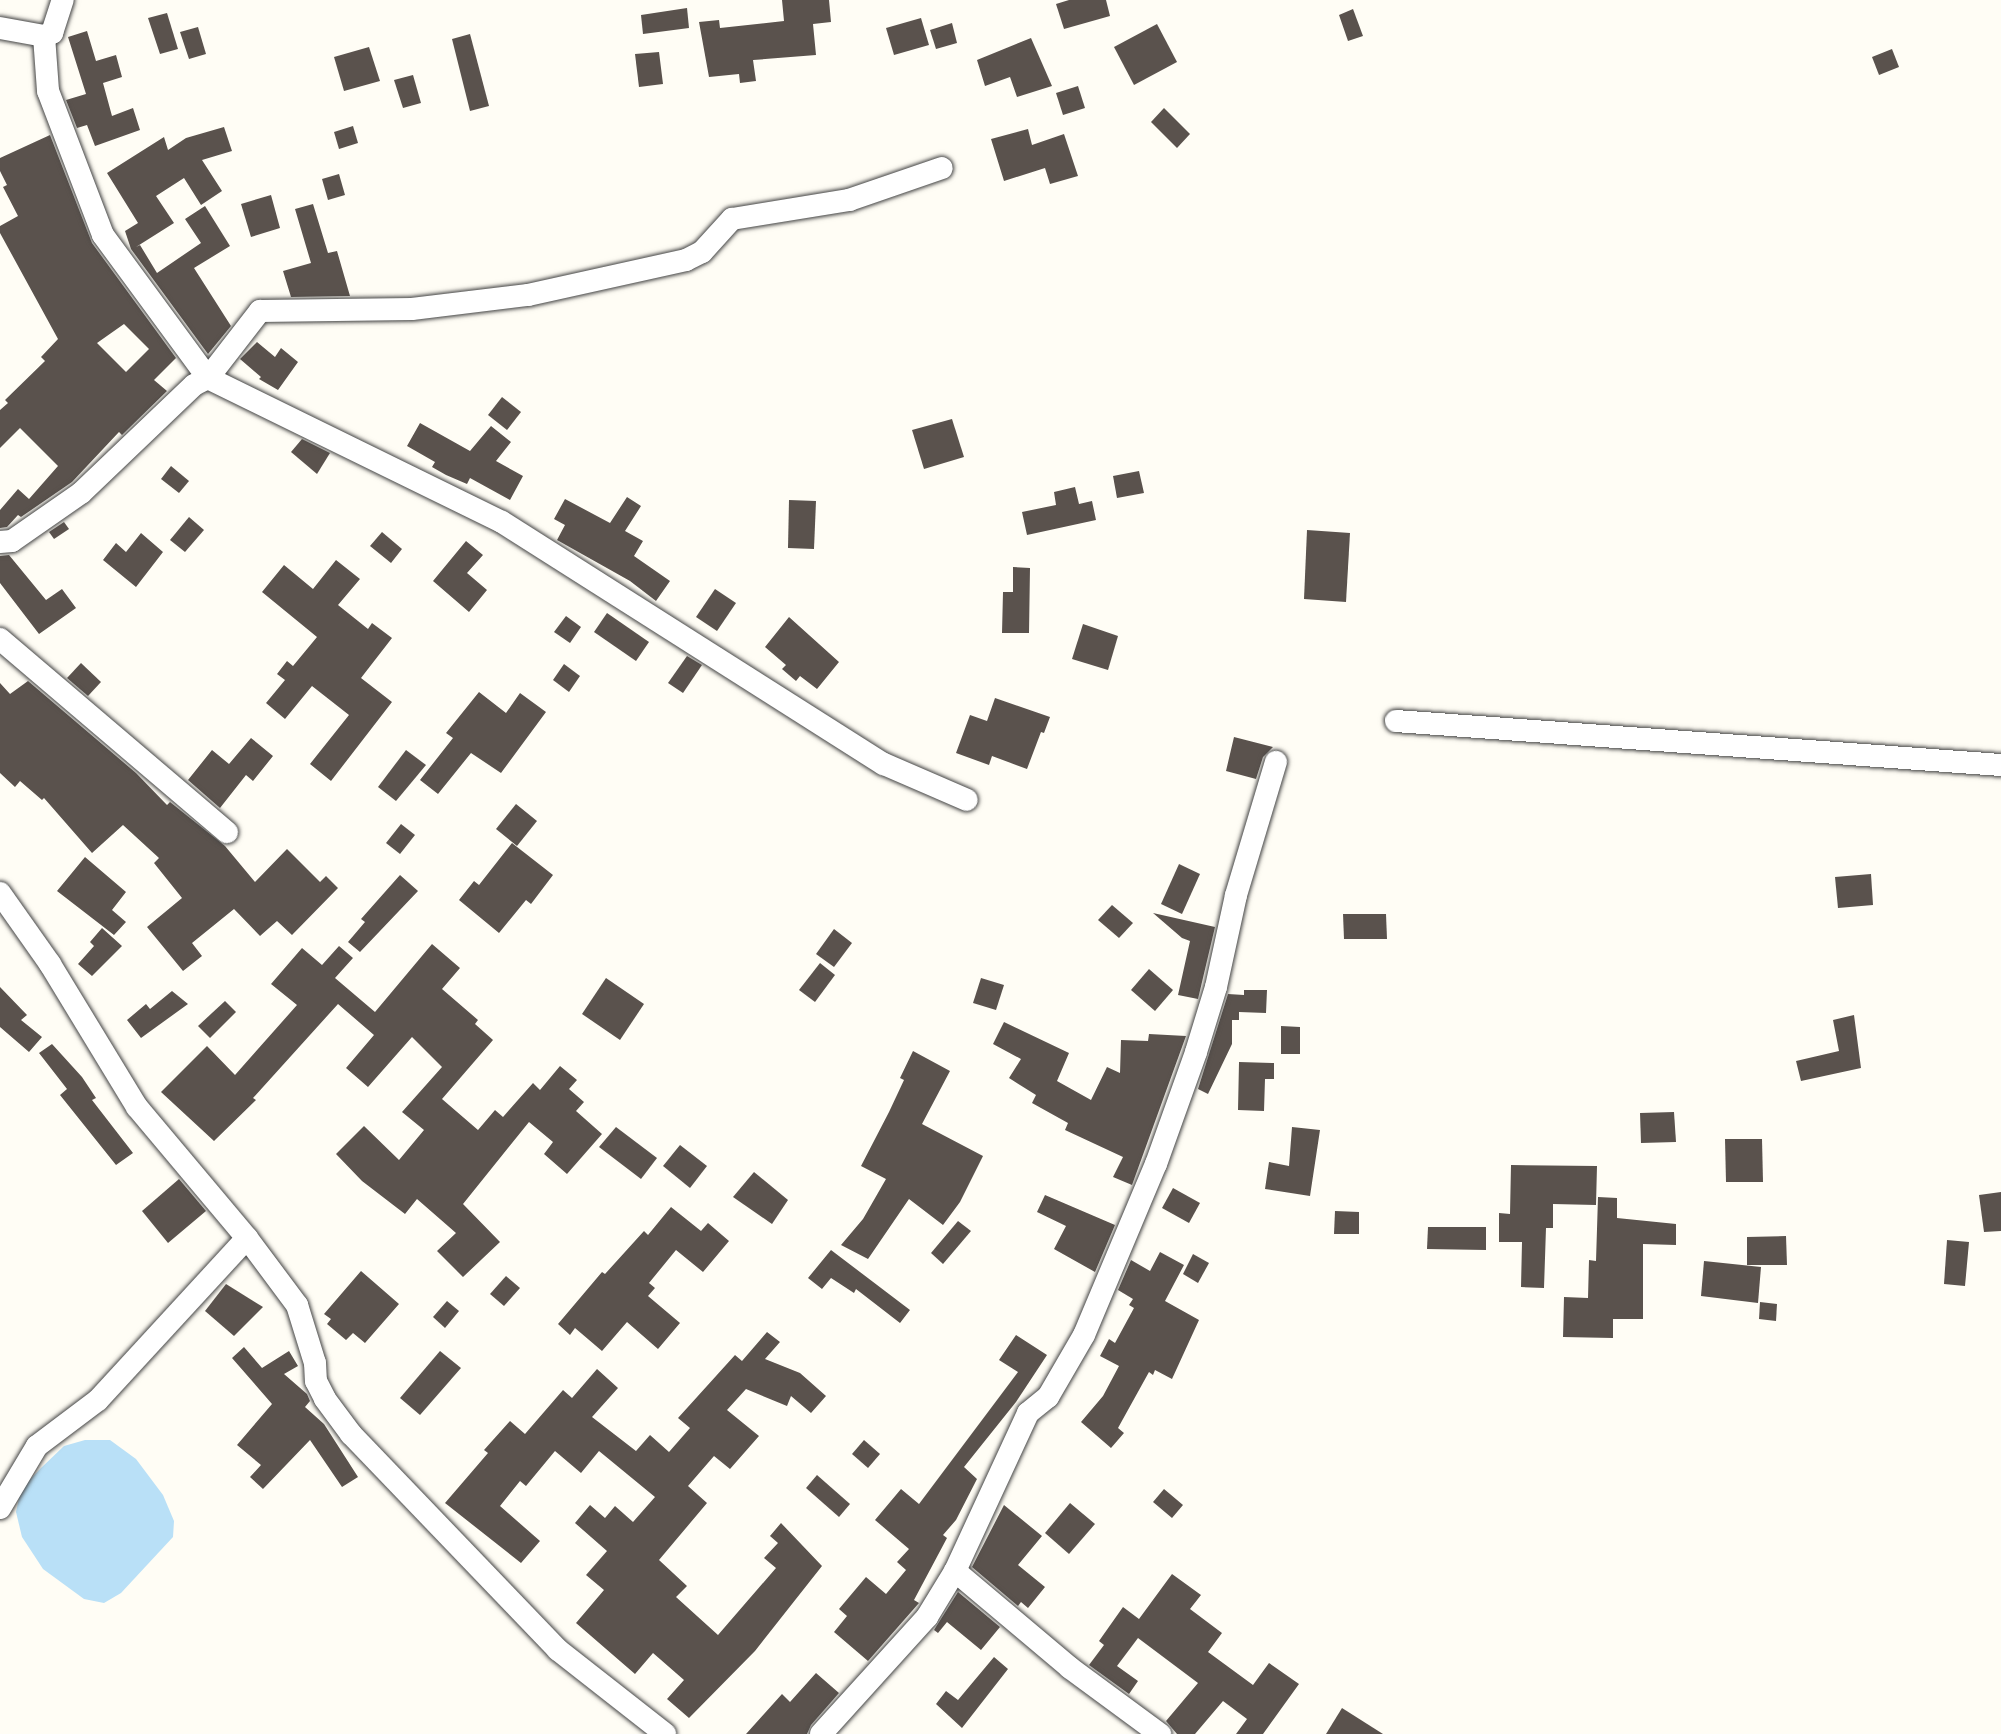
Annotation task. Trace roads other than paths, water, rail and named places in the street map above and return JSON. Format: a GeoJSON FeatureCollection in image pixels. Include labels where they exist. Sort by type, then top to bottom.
{"type":"FeatureCollection","features":[{"type":"Feature","properties":{"kind":"street"},"geometry":{"type":"LineString","coordinates":[[0,28],[44,36],[52,33],[63,0]]}},
{"type":"Feature","properties":{"kind":"street"},"geometry":{"type":"LineString","coordinates":[[44,36],[48,91],[103,235],[208,378],[502,522],[884,764],[967,800]]}},
{"type":"Feature","properties":{"kind":"street"},"geometry":{"type":"LineString","coordinates":[[1,544],[12,541],[81,493],[194,385],[208,378],[260,311],[412,309],[528,295],[686,260],[702,252],[732,219],[849,200],[942,168]]}},
{"type":"Feature","properties":{"kind":"street"},"geometry":{"type":"LineString","coordinates":[[0,639],[227,832]]}},
{"type":"Feature","properties":{"kind":"street"},"geometry":{"type":"LineString","coordinates":[[1396,721],[2001,765]]}},
{"type":"Feature","properties":{"kind":"street"},"geometry":{"type":"LineString","coordinates":[[821,1734],[927,1617],[955,1571],[1028,1413],[1048,1397],[1084,1335],[1156,1164],[1216,987],[1236,895],[1276,762]]}},
{"type":"Feature","properties":{"kind":"street"},"geometry":{"type":"LineString","coordinates":[[0,893],[50,964],[137,1107],[247,1238],[297,1305],[315,1363],[316,1381],[325,1399],[351,1434],[558,1650],[665,1734]]}},
{"type":"Feature","properties":{"kind":"street"},"geometry":{"type":"LineString","coordinates":[[0,1508],[37,1446],[98,1400],[247,1238]]}},
{"type":"Feature","properties":{"kind":"street"},"geometry":{"type":"LineString","coordinates":[[955,1571],[1070,1668],[1160,1734]]}},
{"type":"Feature","properties":{"kind":"water"},"geometry":{"type":"Polygon","coordinates":[[[85,1440],[110,1440],[136,1459],[163,1495],[174,1521],[173,1537],[121,1593],[104,1603],[84,1599],[43,1569],[22,1537],[16,1512],[21,1489],[41,1468],[64,1446],[85,1440]]]}}]}
